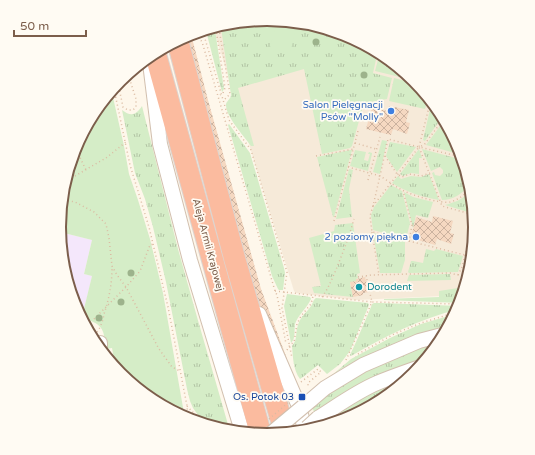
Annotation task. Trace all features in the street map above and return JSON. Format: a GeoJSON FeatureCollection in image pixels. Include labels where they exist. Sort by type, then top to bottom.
{"type":"FeatureCollection","features":[{"type":"Feature","properties":{"kind":"highway"},"geometry":{"type":"LineString","coordinates":[[179,46],[235,260],[284,429]]}},
{"type":"Feature","properties":{"kind":"highway","name":"Aleja Armii Krajowej"},"geometry":{"type":"LineString","coordinates":[[157,59],[259,429]]}},
{"type":"Feature","properties":{"kind":"street"},"geometry":{"type":"LineString","coordinates":[[150,64],[160,144],[190,260],[241,427]]}},
{"type":"Feature","properties":{"kind":"street"},"geometry":{"type":"LineString","coordinates":[[235,260],[295,397],[305,425]]}},
{"type":"Feature","properties":{"kind":"street"},"geometry":{"type":"LineString","coordinates":[[276,429],[325,388],[344,376],[363,365],[419,341],[437,335]]}},
{"type":"Feature","properties":{"kind":"street"},"geometry":{"type":"LineString","coordinates":[[311,424],[340,403],[362,390],[409,371]]}},
{"type":"Feature","properties":{"kind":"path"},"geometry":{"type":"LineString","coordinates":[[220,32],[230,94],[223,101]]}},
{"type":"Feature","properties":{"kind":"path"},"geometry":{"type":"LineString","coordinates":[[217,33],[225,88],[223,93],[218,95]]}},
{"type":"Feature","properties":{"kind":"path"},"geometry":{"type":"LineString","coordinates":[[204,37],[229,120],[251,150],[287,272],[282,308],[293,364]]}},
{"type":"Feature","properties":{"kind":"path"},"geometry":{"type":"LineString","coordinates":[[200,38],[275,291],[278,295],[287,350],[294,342],[297,324],[301,316],[311,304],[314,296]]}},
{"type":"Feature","properties":{"kind":"path"},"geometry":{"type":"LineString","coordinates":[[120,91],[123,107],[128,110],[133,110],[136,107],[136,99],[130,80]]}},
{"type":"Feature","properties":{"kind":"path"},"geometry":{"type":"LineString","coordinates":[[116,96],[130,165],[145,211],[168,307],[187,413]]}},
{"type":"Feature","properties":{"kind":"path"},"geometry":{"type":"LineString","coordinates":[[373,206],[419,147],[429,108]]}},
{"type":"Feature","properties":{"kind":"path"},"geometry":{"type":"LineString","coordinates":[[419,147],[424,145],[440,124]]}},
{"type":"Feature","properties":{"kind":"path"},"geometry":{"type":"LineString","coordinates":[[334,221],[358,131]]}},
{"type":"Feature","properties":{"kind":"path"},"geometry":{"type":"LineString","coordinates":[[368,180],[380,137]]}},
{"type":"Feature","properties":{"kind":"path"},"geometry":{"type":"LineString","coordinates":[[379,275],[370,216],[388,139],[456,156]]}},
{"type":"Feature","properties":{"kind":"path"},"geometry":{"type":"LineString","coordinates":[[72,178],[106,158],[126,142]]}},
{"type":"Feature","properties":{"kind":"path"},"geometry":{"type":"LineString","coordinates":[[355,143],[377,149]]}},
{"type":"Feature","properties":{"kind":"path"},"geometry":{"type":"LineString","coordinates":[[419,147],[442,206],[469,214]]}},
{"type":"Feature","properties":{"kind":"path"},"geometry":{"type":"LineString","coordinates":[[316,156],[354,149]]}},
{"type":"Feature","properties":{"kind":"path"},"geometry":{"type":"LineString","coordinates":[[79,156],[86,170]]}},
{"type":"Feature","properties":{"kind":"path"},"geometry":{"type":"LineString","coordinates":[[385,156],[398,174],[402,177],[409,174],[421,176],[430,173]]}},
{"type":"Feature","properties":{"kind":"path"},"geometry":{"type":"LineString","coordinates":[[348,167],[380,176],[402,190],[427,199],[450,202],[466,192]]}},
{"type":"Feature","properties":{"kind":"path"},"geometry":{"type":"LineString","coordinates":[[402,190],[412,225],[408,241]]}},
{"type":"Feature","properties":{"kind":"path"},"geometry":{"type":"LineString","coordinates":[[68,201],[75,202],[94,212],[106,224],[110,238],[112,266],[111,290],[98,336]]}},
{"type":"Feature","properties":{"kind":"path"},"geometry":{"type":"LineString","coordinates":[[322,297],[326,292],[340,259],[354,219]]}},
{"type":"Feature","properties":{"kind":"path"},"geometry":{"type":"LineString","coordinates":[[372,232],[465,255]]}},
{"type":"Feature","properties":{"kind":"path"},"geometry":{"type":"LineString","coordinates":[[458,275],[462,267],[469,239]]}},
{"type":"Feature","properties":{"kind":"path"},"geometry":{"type":"LineString","coordinates":[[94,319],[140,271],[150,245],[153,244]]}},
{"type":"Feature","properties":{"kind":"path"},"geometry":{"type":"LineString","coordinates":[[112,266],[126,286],[159,349],[172,367],[180,371]]}},
{"type":"Feature","properties":{"kind":"path"},"geometry":{"type":"LineString","coordinates":[[358,277],[450,273],[463,275]]}},
{"type":"Feature","properties":{"kind":"path"},"geometry":{"type":"LineString","coordinates":[[346,360],[372,302],[366,276]]}},
{"type":"Feature","properties":{"kind":"path"},"geometry":{"type":"LineString","coordinates":[[275,291],[372,302],[454,304]]}},
{"type":"Feature","properties":{"kind":"path"},"geometry":{"type":"LineString","coordinates":[[305,380],[318,369],[321,372],[308,383]]}},
{"type":"Feature","properties":{"kind":"path"},"geometry":{"type":"LineString","coordinates":[[187,406],[196,416]]}},
{"type":"Feature","properties":{"kind":"shaded area"},"geometry":{"type":"Polygon","coordinates":[[[254,26],[281,26],[320,33],[345,41],[368,53],[400,76],[427,105],[442,127],[454,150],[462,175],[469,214],[469,241],[465,267],[457,295],[356,300],[296,293],[294,291],[215,33],[254,26]]]}},
{"type":"Feature","properties":{"kind":"shaded area"},"geometry":{"type":"Polygon","coordinates":[[[66,234],[92,240],[84,274],[92,276],[84,311],[70,267],[66,234]]]}},
{"type":"Feature","properties":{"kind":"green space"},"geometry":{"type":"Polygon","coordinates":[[[254,26],[281,26],[307,30],[345,41],[376,58],[373,73],[392,78],[387,99],[364,103],[352,146],[350,148],[322,154],[304,69],[238,88],[254,146],[251,146],[229,115],[226,105],[231,95],[222,31],[254,26]]]}},
{"type":"Feature","properties":{"kind":"green space"},"geometry":{"type":"Polygon","coordinates":[[[276,26],[296,28],[290,53],[270,48],[276,26]]]}},
{"type":"Feature","properties":{"kind":"green space"},"geometry":{"type":"Polygon","coordinates":[[[215,33],[224,89],[222,92],[207,36],[215,33]]]}},
{"type":"Feature","properties":{"kind":"green space"},"geometry":{"type":"Polygon","coordinates":[[[378,59],[402,77],[375,71],[378,59]]]}},
{"type":"Feature","properties":{"kind":"green space"},"geometry":{"type":"Polygon","coordinates":[[[394,78],[405,81],[426,104],[425,109],[389,101],[394,78]]]}},
{"type":"Feature","properties":{"kind":"green space"},"geometry":{"type":"Polygon","coordinates":[[[113,98],[129,174],[150,239],[163,293],[184,411],[156,395],[125,370],[114,357],[112,348],[107,349],[105,346],[104,335],[101,327],[88,320],[87,317],[84,310],[92,276],[84,274],[92,240],[66,234],[66,214],[73,175],[81,150],[93,127],[113,98]]]}},
{"type":"Feature","properties":{"kind":"green space"},"geometry":{"type":"Polygon","coordinates":[[[142,106],[178,249],[228,425],[201,417],[193,408],[190,401],[166,282],[153,227],[145,199],[135,173],[122,110],[128,114],[133,114],[142,106]]]}},
{"type":"Feature","properties":{"kind":"green space"},"geometry":{"type":"Polygon","coordinates":[[[430,109],[439,122],[425,141],[423,140],[430,109]]]}},
{"type":"Feature","properties":{"kind":"green space"},"geometry":{"type":"Polygon","coordinates":[[[229,124],[250,153],[284,268],[285,273],[283,290],[278,289],[272,276],[228,125],[229,124]]]}},
{"type":"Feature","properties":{"kind":"green space"},"geometry":{"type":"Polygon","coordinates":[[[441,125],[455,153],[426,145],[441,125]]]}},
{"type":"Feature","properties":{"kind":"green space"},"geometry":{"type":"Polygon","coordinates":[[[382,140],[387,141],[380,174],[373,172],[382,140]]]}},
{"type":"Feature","properties":{"kind":"green space"},"geometry":{"type":"Polygon","coordinates":[[[390,142],[416,147],[397,172],[386,156],[390,142]]]}},
{"type":"Feature","properties":{"kind":"green space"},"geometry":{"type":"Polygon","coordinates":[[[419,149],[422,158],[419,158],[419,174],[411,173],[403,176],[400,174],[419,149]]]}},
{"type":"Feature","properties":{"kind":"green space"},"geometry":{"type":"Polygon","coordinates":[[[422,149],[457,158],[465,190],[450,199],[442,200],[432,173],[434,172],[435,175],[440,176],[443,173],[443,170],[440,167],[431,171],[422,149]]]}},
{"type":"Feature","properties":{"kind":"green space"},"geometry":{"type":"Polygon","coordinates":[[[352,150],[333,217],[317,157],[352,150]]]}},
{"type":"Feature","properties":{"kind":"green space"},"geometry":{"type":"Polygon","coordinates":[[[355,150],[366,152],[364,160],[368,161],[370,154],[368,154],[369,152],[372,153],[368,171],[350,166],[355,150]]]}},
{"type":"Feature","properties":{"kind":"green space"},"geometry":{"type":"Polygon","coordinates":[[[349,169],[353,170],[349,189],[352,217],[336,219],[349,169]]]}},
{"type":"Feature","properties":{"kind":"green space"},"geometry":{"type":"Polygon","coordinates":[[[429,174],[439,200],[414,194],[392,183],[398,176],[401,179],[411,176],[421,177],[429,174]]]}},
{"type":"Feature","properties":{"kind":"green space"},"geometry":{"type":"Polygon","coordinates":[[[391,185],[402,191],[410,223],[406,239],[373,230],[371,215],[374,207],[391,185]]]}},
{"type":"Feature","properties":{"kind":"green space"},"geometry":{"type":"Polygon","coordinates":[[[404,192],[413,197],[433,202],[428,218],[416,215],[413,228],[404,192]]]}},
{"type":"Feature","properties":{"kind":"green space"},"geometry":{"type":"Polygon","coordinates":[[[466,195],[469,212],[445,205],[455,202],[466,195]]]}},
{"type":"Feature","properties":{"kind":"green space"},"geometry":{"type":"Polygon","coordinates":[[[353,223],[360,273],[357,274],[358,278],[356,281],[350,283],[353,297],[314,293],[312,287],[321,286],[309,238],[334,231],[335,225],[353,223]]]}},
{"type":"Feature","properties":{"kind":"green space"},"geometry":{"type":"Polygon","coordinates":[[[373,233],[405,241],[405,260],[401,273],[380,273],[373,233]]]}},
{"type":"Feature","properties":{"kind":"green space"},"geometry":{"type":"Polygon","coordinates":[[[426,249],[434,251],[436,249],[463,256],[458,272],[409,273],[411,261],[423,263],[426,249]]]}},
{"type":"Feature","properties":{"kind":"green space"},"geometry":{"type":"Polygon","coordinates":[[[450,274],[451,280],[407,281],[409,275],[450,274]]]}},
{"type":"Feature","properties":{"kind":"green space"},"geometry":{"type":"Polygon","coordinates":[[[458,288],[455,303],[384,300],[439,297],[439,291],[458,288]]]}},
{"type":"Feature","properties":{"kind":"green space"},"geometry":{"type":"Polygon","coordinates":[[[287,294],[310,297],[311,299],[296,321],[294,337],[291,343],[284,306],[287,294]]]}},
{"type":"Feature","properties":{"kind":"green space"},"geometry":{"type":"Polygon","coordinates":[[[316,298],[368,303],[369,305],[350,351],[340,364],[327,374],[318,365],[300,379],[295,368],[292,346],[295,341],[299,322],[316,298]]]}},
{"type":"Feature","properties":{"kind":"green space"},"geometry":{"type":"Polygon","coordinates":[[[372,304],[454,306],[451,311],[403,329],[351,356],[350,355],[372,304]]]}},
{"type":"Feature","properties":{"kind":"green space"},"geometry":{"type":"Polygon","coordinates":[[[449,316],[442,329],[398,342],[341,369],[331,376],[351,359],[390,338],[421,324],[449,316]]]}},
{"type":"Feature","properties":{"kind":"green space"},"geometry":{"type":"Polygon","coordinates":[[[431,345],[418,361],[379,375],[315,414],[312,407],[355,375],[401,354],[431,345]]]}},
{"type":"Feature","properties":{"kind":"green space"},"geometry":{"type":"Polygon","coordinates":[[[396,382],[368,402],[345,414],[334,418],[362,397],[396,382]]]}},
{"type":"Feature","properties":{"kind":"building"},"geometry":{"type":"Polygon","coordinates":[[[193,40],[261,289],[287,359],[255,370],[169,52],[193,40]]]}},
{"type":"Feature","properties":{"kind":"building"},"geometry":{"type":"Polygon","coordinates":[[[389,106],[409,110],[406,122],[410,123],[407,134],[393,129],[391,135],[366,129],[372,107],[387,111],[389,106]]]}},
{"type":"Feature","properties":{"kind":"building"},"geometry":{"type":"Polygon","coordinates":[[[433,216],[453,221],[450,233],[454,234],[451,244],[437,239],[435,245],[411,238],[416,217],[432,222],[433,216]]]}},
{"type":"Feature","properties":{"kind":"building","name":"Dorodent"},"geometry":{"type":"Polygon","coordinates":[[[365,277],[369,292],[353,297],[350,282],[365,277]]]}},
{"type":"Feature","properties":{"kind":"place","name":"Salon Pielęgnacji Psów \"Molly\""},"geometry":{"type":"Point","coordinates":[391,111]}},
{"type":"Feature","properties":{"kind":"place","name":"2 poziomy piękna"},"geometry":{"type":"Point","coordinates":[416,237]}},
{"type":"Feature","properties":{"kind":"place","name":"Dorodent"},"geometry":{"type":"Point","coordinates":[359,287]}},
{"type":"Feature","properties":{"kind":"place","name":"Os. Potok 03"},"geometry":{"type":"Point","coordinates":[302,397]}}]}
